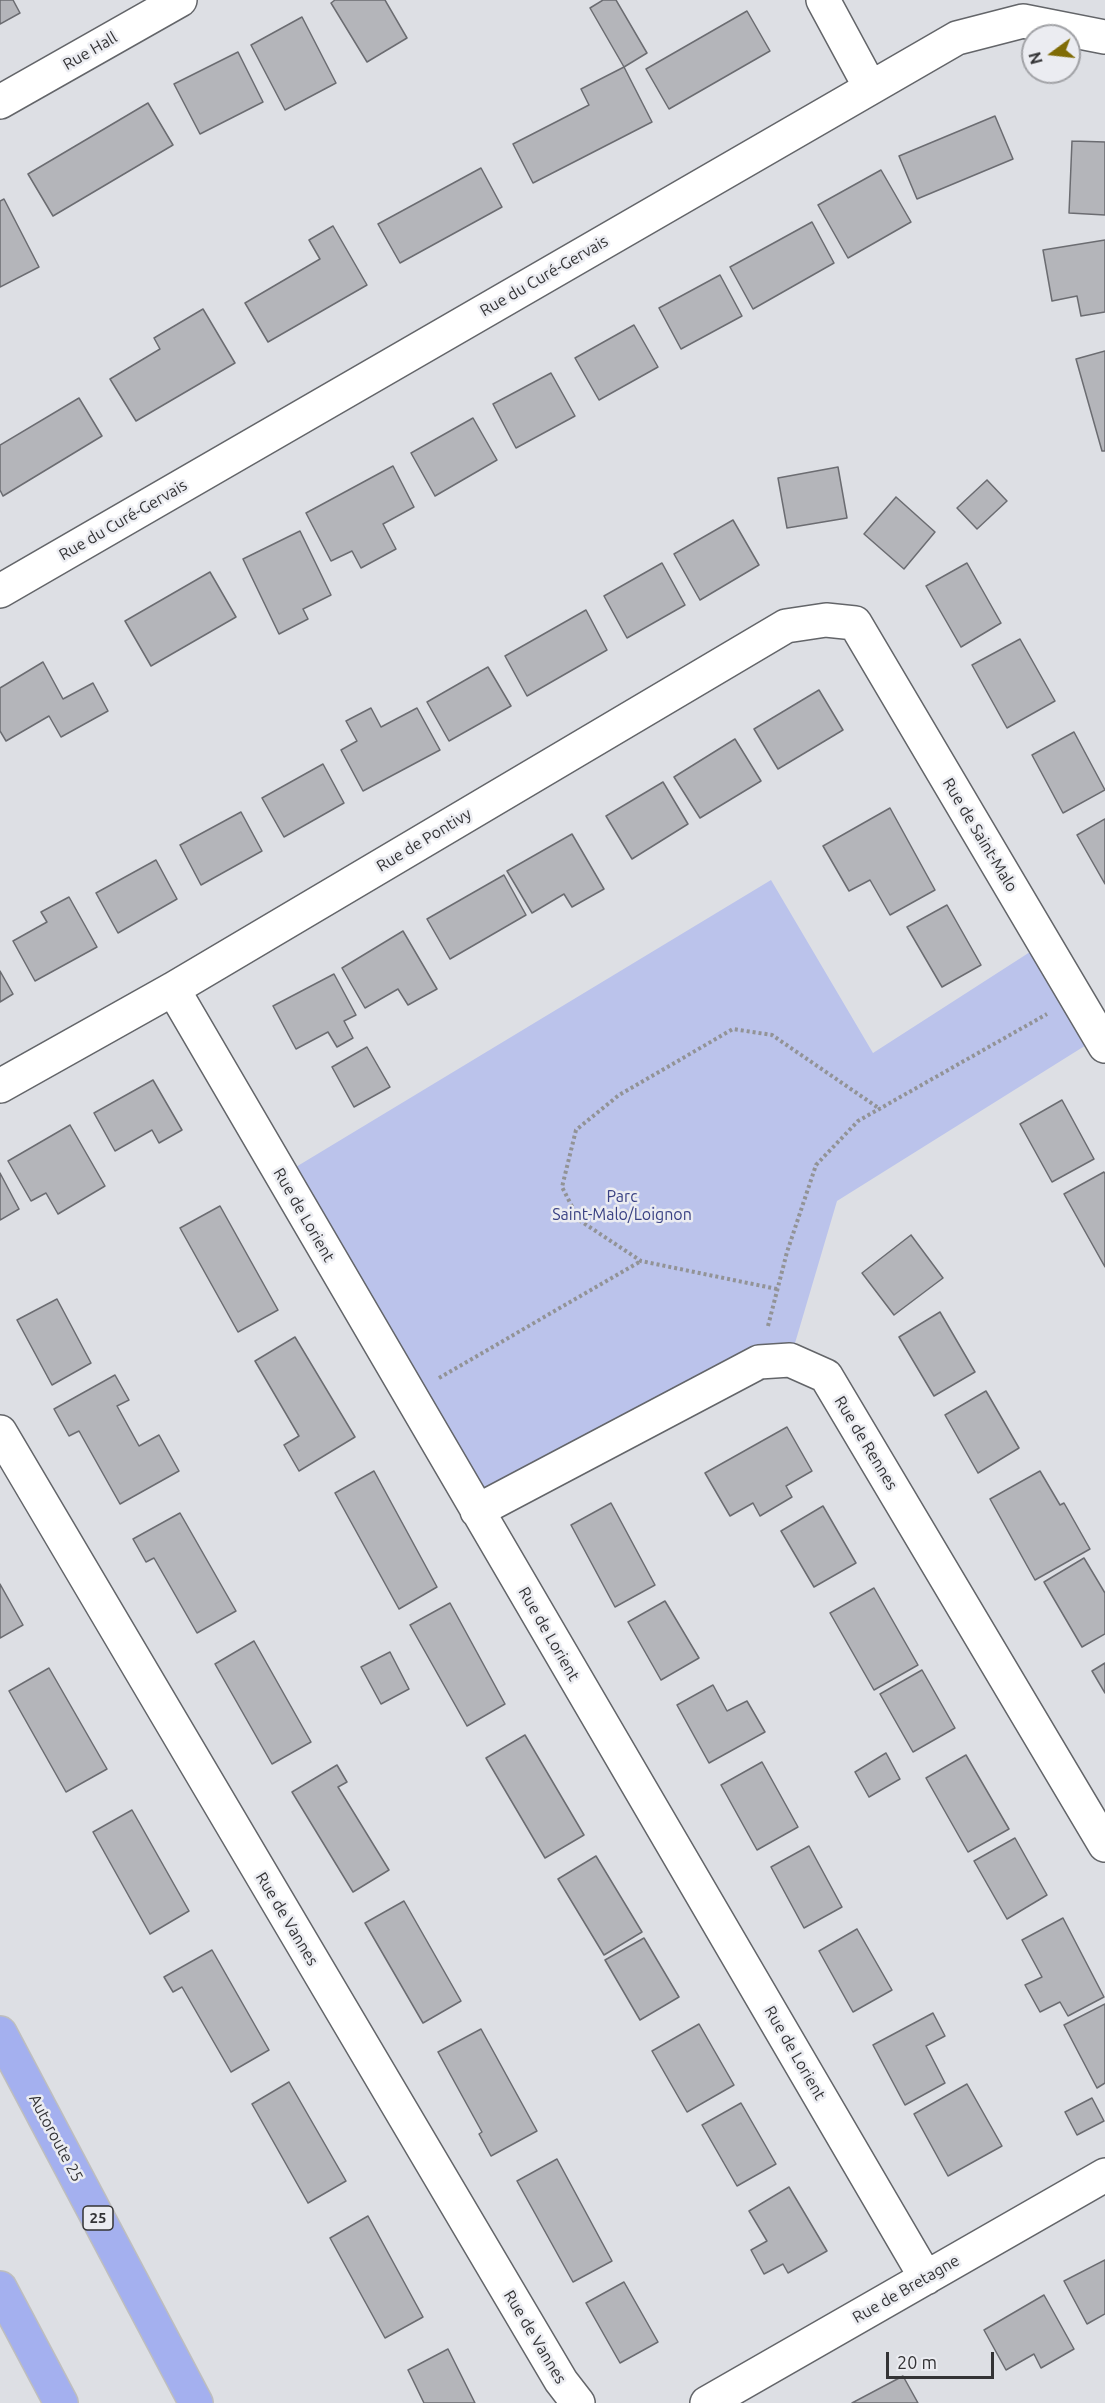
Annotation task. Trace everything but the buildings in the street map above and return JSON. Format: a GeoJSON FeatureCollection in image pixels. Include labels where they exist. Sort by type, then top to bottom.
{"type":"FeatureCollection","features":[{"type":"Feature","properties":{"kind":"highway","name":"Autoroute 25"},"geometry":{"type":"LineString","coordinates":[[0,2033],[196,2403]]}},
{"type":"Feature","properties":{"kind":"highway"},"geometry":{"type":"LineString","coordinates":[[0,2288],[61,2403]]}},
{"type":"Feature","properties":{"kind":"street","name":"Rue Hall"},"geometry":{"type":"LineString","coordinates":[[0,102],[180,0]]}},
{"type":"Feature","properties":{"kind":"street"},"geometry":{"type":"LineString","coordinates":[[823,0],[870,87]]}},
{"type":"Feature","properties":{"kind":"street","name":"Rue du Curé-Gervais"},"geometry":{"type":"LineString","coordinates":[[0,591],[957,38],[1023,21],[1105,37]]}},
{"type":"Feature","properties":{"kind":"street","name":"Rue de Pontivy"},"geometry":{"type":"LineString","coordinates":[[0,1086],[173,989],[786,626],[826,620],[855,623]]}},
{"type":"Feature","properties":{"kind":"street","name":"Rue de Saint-Malo"},"geometry":{"type":"LineString","coordinates":[[855,623],[1105,1046]]}},
{"type":"Feature","properties":{"kind":"street","name":"Rue de Lorient"},"geometry":{"type":"LineString","coordinates":[[173,989],[926,2278]]}},
{"type":"Feature","properties":{"kind":"street","name":"Rue de Rennes"},"geometry":{"type":"LineString","coordinates":[[477,1511],[759,1362],[790,1360],[826,1376],[1105,1845]]}},
{"type":"Feature","properties":{"kind":"street","name":"Rue de Vannes"},"geometry":{"type":"LineString","coordinates":[[0,1432],[549,2361],[578,2403]]}},
{"type":"Feature","properties":{"kind":"street","name":"Rue de Bretagne"},"geometry":{"type":"LineString","coordinates":[[707,2403],[1105,2175]]}},
{"type":"Feature","properties":{"kind":"path"},"geometry":{"type":"LineString","coordinates":[[759,1362],[787,1252],[816,1166],[858,1121],[1076,998]]}},
{"type":"Feature","properties":{"kind":"path"},"geometry":{"type":"LineString","coordinates":[[777,1289],[641,1261],[579,1220],[562,1187],[576,1130],[619,1095],[733,1029],[772,1035],[880,1109]]}},
{"type":"Feature","properties":{"kind":"path"},"geometry":{"type":"LineString","coordinates":[[410,1395],[641,1261]]}},
{"type":"Feature","properties":{"kind":"green space","name":"Parc Saint-Malo/Loignon"},"geometry":{"type":"Polygon","coordinates":[[[771,880],[873,1053],[1044,943],[1099,1037],[837,1201],[790,1360],[477,1511],[281,1176],[771,880]]]}}]}
